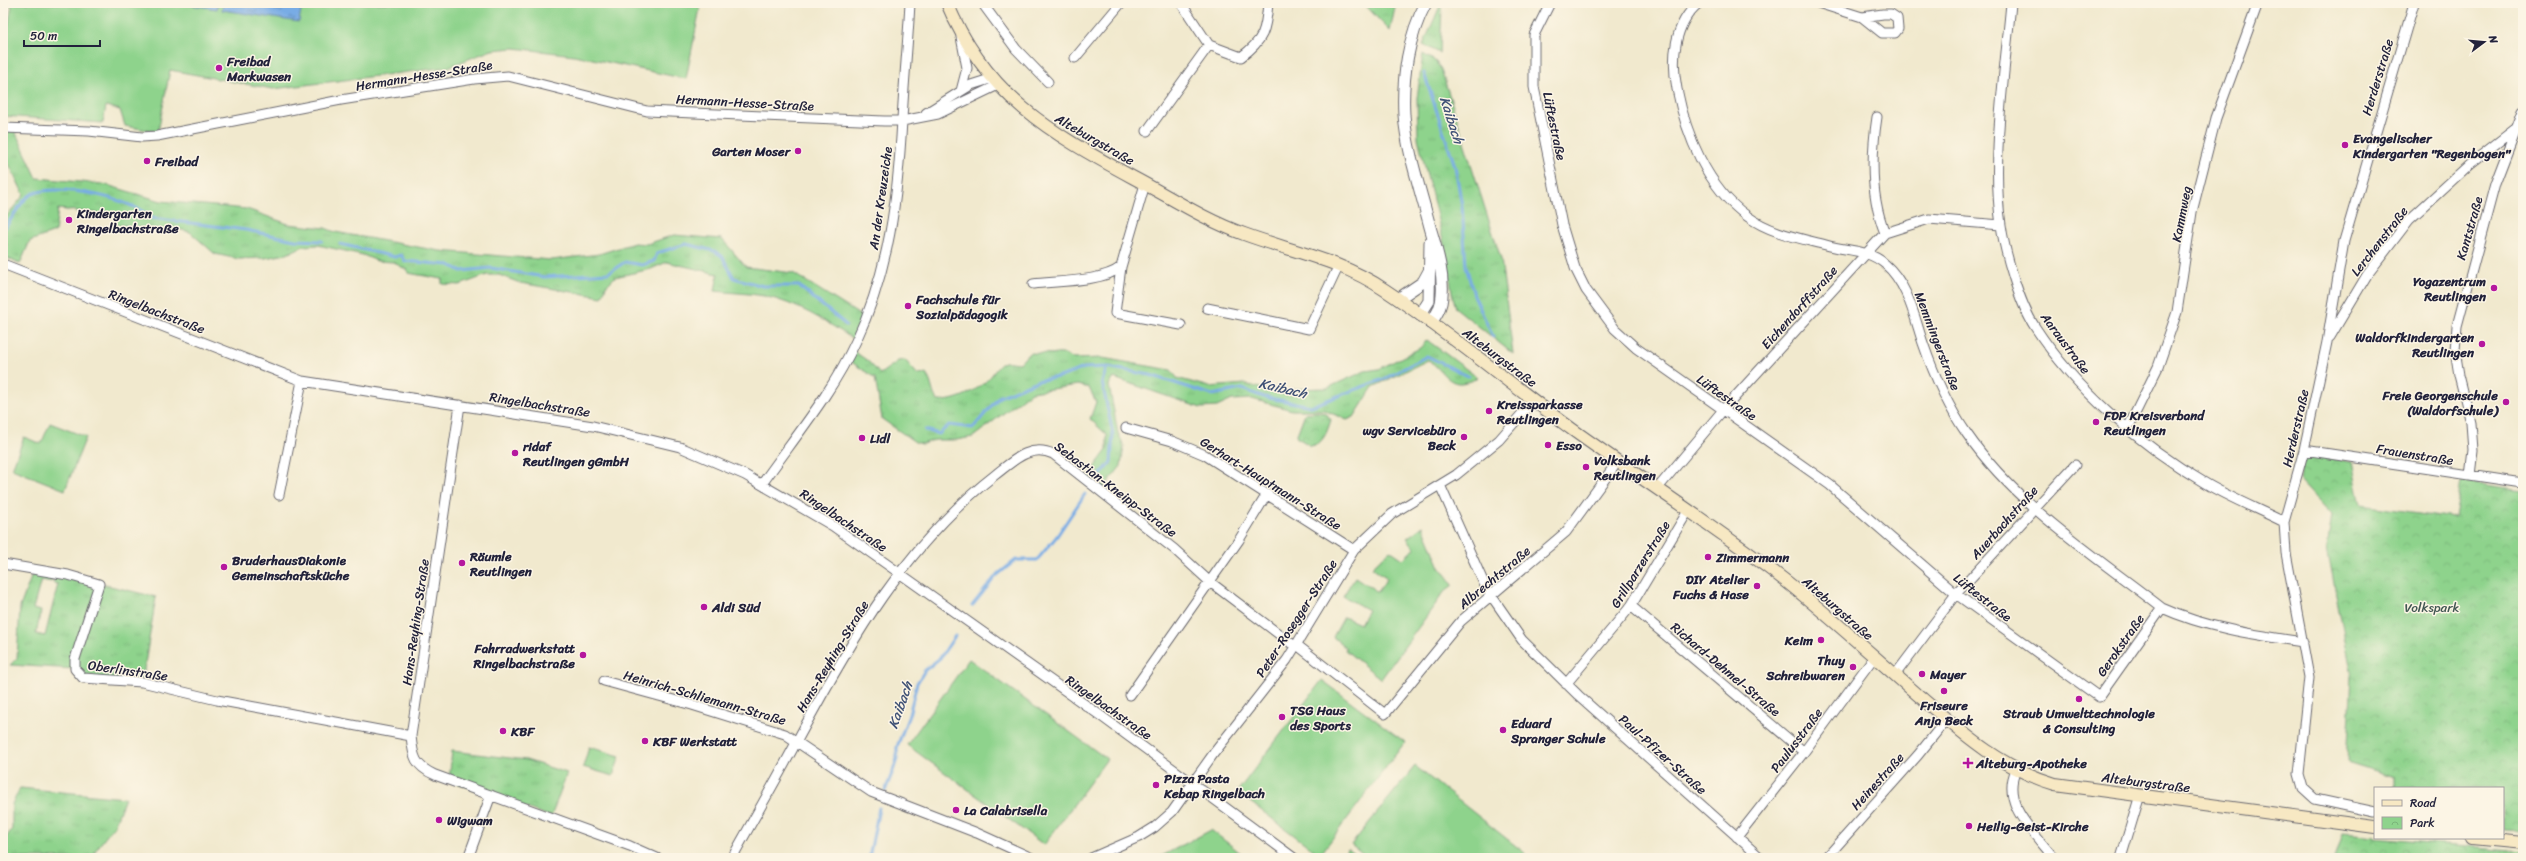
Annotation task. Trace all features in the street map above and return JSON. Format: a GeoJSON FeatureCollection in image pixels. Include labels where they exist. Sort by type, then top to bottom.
{"type":"FeatureCollection","features":[{"type":"Feature","properties":{"kind":"main road","name":"Alteburgstraße"},"geometry":{"type":"LineString","coordinates":[[947,3],[956,25],[995,81],[1032,117],[1063,139],[1237,232],[1339,265],[1371,281],[1398,299],[1534,400],[1786,582],[1975,744],[2016,770],[2055,784],[2374,826]]}},
{"type":"Feature","properties":{"kind":"main road"},"geometry":{"type":"LineString","coordinates":[[2482,839],[2523,843]]}},
{"type":"Feature","properties":{"kind":"street","name":"An der Kreuzeiche"},"geometry":{"type":"LineString","coordinates":[[762,484],[833,383],[856,341],[870,310],[884,264],[893,219],[902,120],[910,3]]}},
{"type":"Feature","properties":{"kind":"street"},"geometry":{"type":"LineString","coordinates":[[989,3],[985,7],[1016,49],[1048,82]]}},
{"type":"Feature","properties":{"kind":"street"},"geometry":{"type":"LineString","coordinates":[[1075,58],[1121,3]]}},
{"type":"Feature","properties":{"kind":"street"},"geometry":{"type":"LineString","coordinates":[[1181,3],[1209,45],[1242,56],[1258,45],[1266,27],[1268,3]]}},
{"type":"Feature","properties":{"kind":"street"},"geometry":{"type":"LineString","coordinates":[[1426,3],[1411,44],[1403,85],[1404,116],[1408,138],[1437,251],[1443,293],[1440,307],[1431,323]]}},
{"type":"Feature","properties":{"kind":"street","name":"Lüftestraße"},"geometry":{"type":"LineString","coordinates":[[1550,3],[1534,35],[1534,87],[1562,225],[1575,268],[1586,290],[1614,330],[1636,348],[1830,485],[1956,594],[2099,697]]}},
{"type":"Feature","properties":{"kind":"street","name":"Memmingerstraße"},"geometry":{"type":"LineString","coordinates":[[1699,3],[1681,26],[1675,47],[1675,80],[1680,105],[1691,141],[1708,171],[1725,195],[1746,216],[1764,226],[1785,235],[1830,246],[1867,252],[1885,264],[1903,286],[1940,387],[1967,434],[2000,474],[2033,508],[2162,608],[2177,615],[2236,632],[2303,642]]}},
{"type":"Feature","properties":{"kind":"street"},"geometry":{"type":"LineString","coordinates":[[1818,3],[1862,17]]}},
{"type":"Feature","properties":{"kind":"street","name":"Aaraustraße"},"geometry":{"type":"LineString","coordinates":[[2011,3],[1998,161],[2001,225],[2014,278],[2034,326],[2072,376],[2128,428],[2166,458],[2205,484],[2284,522]]}},
{"type":"Feature","properties":{"kind":"street","name":"Kammweg"},"geometry":{"type":"LineString","coordinates":[[2128,428],[2158,367],[2177,312],[2192,212],[2216,118],[2258,3]]}},
{"type":"Feature","properties":{"kind":"street","name":"Herderstraße"},"geometry":{"type":"LineString","coordinates":[[2374,812],[2315,799],[2303,788],[2299,774],[2309,677],[2286,553],[2284,522],[2304,450],[2327,342],[2344,241],[2414,3]]}},
{"type":"Feature","properties":{"kind":"street"},"geometry":{"type":"LineString","coordinates":[[956,25],[967,63],[966,79],[961,91]]}},
{"type":"Feature","properties":{"kind":"street"},"geometry":{"type":"LineString","coordinates":[[1147,131],[1209,45]]}},
{"type":"Feature","properties":{"kind":"street","name":"Hermann-Hesse-Straße"},"geometry":{"type":"LineString","coordinates":[[3,128],[89,131],[142,137],[157,136],[342,100],[474,78],[508,76],[648,111],[801,119],[902,120],[953,108],[995,81]]}},
{"type":"Feature","properties":{"kind":"street","name":"Hermann-Hesse-Straße"},"geometry":{"type":"LineString","coordinates":[[919,117],[961,91],[995,81]]}},
{"type":"Feature","properties":{"kind":"street","name":"Kantstraße"},"geometry":{"type":"LineString","coordinates":[[2470,475],[2473,450],[2471,423],[2459,375],[2456,350],[2457,326],[2485,217],[2523,110]]}},
{"type":"Feature","properties":{"kind":"street"},"geometry":{"type":"LineString","coordinates":[[1877,117],[1873,162],[1873,189],[1878,217],[1885,233]]}},
{"type":"Feature","properties":{"kind":"street","name":"Lerchenstraße"},"geometry":{"type":"LineString","coordinates":[[2327,342],[2367,275],[2409,220],[2470,164],[2523,124]]}},
{"type":"Feature","properties":{"kind":"street"},"geometry":{"type":"LineString","coordinates":[[1145,184],[1121,267],[1115,313],[1181,325]]}},
{"type":"Feature","properties":{"kind":"street","name":"Eichendorffstraße"},"geometry":{"type":"LineString","coordinates":[[1657,489],[1723,410],[1885,233],[1929,219],[2001,225]]}},
{"type":"Feature","properties":{"kind":"street"},"geometry":{"type":"LineString","coordinates":[[1420,315],[1429,301],[1430,227]]}},
{"type":"Feature","properties":{"kind":"street","name":"Ringelbachstraße"},"geometry":{"type":"LineString","coordinates":[[3,264],[302,381],[593,426],[640,436],[680,447],[762,484],[833,526],[1192,783],[1294,858]]}},
{"type":"Feature","properties":{"kind":"street"},"geometry":{"type":"LineString","coordinates":[[1207,308],[1309,329],[1339,265]]}},
{"type":"Feature","properties":{"kind":"street"},"geometry":{"type":"LineString","coordinates":[[1033,284],[1085,278],[1116,272],[1121,267]]}},
{"type":"Feature","properties":{"kind":"street"},"geometry":{"type":"LineString","coordinates":[[1398,299],[1424,282],[1430,269]]}},
{"type":"Feature","properties":{"kind":"street"},"geometry":{"type":"LineString","coordinates":[[279,494],[302,381]]}},
{"type":"Feature","properties":{"kind":"street","name":"Peter-Rosegger-Straße"},"geometry":{"type":"LineString","coordinates":[[1091,858],[1139,837],[1156,827],[1172,812],[1192,783],[1263,693],[1296,646],[1354,550],[1396,511],[1440,485],[1508,432],[1534,400]]}},
{"type":"Feature","properties":{"kind":"street","name":"Hans-Reyhing-Straße"},"geometry":{"type":"LineString","coordinates":[[460,405],[411,736],[412,753],[422,768],[630,846],[657,858]]}},
{"type":"Feature","properties":{"kind":"street","name":"Gerhart-Hauptmann-Straße"},"geometry":{"type":"LineString","coordinates":[[1126,428],[1189,447],[1267,494],[1354,550]]}},
{"type":"Feature","properties":{"kind":"street","name":"Sebastian-Kneipp-Straße"},"geometry":{"type":"LineString","coordinates":[[898,573],[933,532],[976,490],[1023,454],[1041,450],[1053,454],[1174,549],[1210,582],[1385,714]]}},
{"type":"Feature","properties":{"kind":"street","name":"Frauenstraße"},"geometry":{"type":"LineString","coordinates":[[2304,450],[2523,483]]}},
{"type":"Feature","properties":{"kind":"street","name":"Albrechtstraße"},"geometry":{"type":"LineString","coordinates":[[1385,714],[1445,639],[1490,596],[1566,532],[1618,461]]}},
{"type":"Feature","properties":{"kind":"street","name":"Auerbachstraße"},"geometry":{"type":"LineString","coordinates":[[1895,675],[1956,594],[2033,508],[2075,465]]}},
{"type":"Feature","properties":{"kind":"street","name":"Paul-Pfizer-Straße"},"geometry":{"type":"LineString","coordinates":[[1440,485],[1490,596],[1522,640],[1566,684],[1761,858]]}},
{"type":"Feature","properties":{"kind":"street"},"geometry":{"type":"LineString","coordinates":[[1130,695],[1210,582],[1267,494]]}},
{"type":"Feature","properties":{"kind":"street","name":"Grillparzerstraße"},"geometry":{"type":"LineString","coordinates":[[1566,684],[1631,606],[1688,511]]}},
{"type":"Feature","properties":{"kind":"street","name":"Oberlinstraße"},"geometry":{"type":"LineString","coordinates":[[3,564],[68,575],[99,584],[75,659],[74,669],[83,678],[142,682],[217,700],[411,736]]}},
{"type":"Feature","properties":{"kind":"street","name":"Hans-Reyhing-Straße"},"geometry":{"type":"LineString","coordinates":[[732,858],[848,649],[898,573]]}},
{"type":"Feature","properties":{"kind":"street","name":"Richard-Dehmel-Straße"},"geometry":{"type":"LineString","coordinates":[[1631,606],[1804,752]]}},
{"type":"Feature","properties":{"kind":"street","name":"Gerokstraße"},"geometry":{"type":"LineString","coordinates":[[2099,697],[2162,608]]}},
{"type":"Feature","properties":{"kind":"street","name":"Paulusstraße"},"geometry":{"type":"LineString","coordinates":[[1737,837],[1804,752],[1874,657]]}},
{"type":"Feature","properties":{"kind":"street","name":"Heinrich-Schliemann-Straße"},"geometry":{"type":"LineString","coordinates":[[604,681],[773,729],[798,740],[871,792],[977,833],[1032,858]]}},
{"type":"Feature","properties":{"kind":"street","name":"Heinestraße"},"geometry":{"type":"LineString","coordinates":[[1826,858],[1918,755],[1947,719]]}},
{"type":"Feature","properties":{"kind":"street"},"geometry":{"type":"LineString","coordinates":[[2016,770],[2011,783],[2014,805],[2054,858]]}},
{"type":"Feature","properties":{"kind":"street"},"geometry":{"type":"LineString","coordinates":[[468,858],[491,795]]}},
{"type":"Feature","properties":{"kind":"street"},"geometry":{"type":"LineString","coordinates":[[2121,858],[2140,795]]}},
{"type":"Feature","properties":{"kind":"green space","name":"Freibad Markwasen"},"geometry":{"type":"Polygon","coordinates":[[[5,3],[701,3],[686,79],[574,55],[514,48],[492,50],[448,67],[273,89],[170,70],[158,132],[125,126],[120,110],[106,106],[103,123],[3,116],[3,52],[12,6],[5,3]]]}},
{"type":"Feature","properties":{"kind":"green space"},"geometry":{"type":"Polygon","coordinates":[[[1364,3],[1396,3],[1390,31],[1366,6],[1364,3]]]}},
{"type":"Feature","properties":{"kind":"green space"},"geometry":{"type":"Polygon","coordinates":[[[1440,6],[1442,7],[1440,53],[1423,45],[1440,6]]]}},
{"type":"Feature","properties":{"kind":"green space"},"geometry":{"type":"Polygon","coordinates":[[[1423,54],[1435,61],[1441,69],[1501,259],[1513,354],[1456,308],[1452,293],[1447,257],[1418,138],[1417,98],[1423,54]]]}},
{"type":"Feature","properties":{"kind":"green space"},"geometry":{"type":"Polygon","coordinates":[[[15,131],[37,178],[103,184],[161,201],[247,209],[288,224],[325,228],[335,232],[440,251],[552,260],[599,254],[634,243],[647,244],[674,235],[722,239],[746,267],[793,273],[863,317],[853,339],[821,319],[788,303],[752,294],[715,291],[718,274],[667,262],[651,269],[615,277],[606,286],[602,297],[520,283],[499,275],[487,275],[460,285],[442,284],[442,279],[408,273],[407,270],[393,262],[377,261],[363,255],[318,245],[303,246],[287,254],[265,258],[238,259],[215,254],[190,232],[178,229],[163,230],[116,225],[113,215],[58,209],[55,232],[30,241],[20,264],[3,256],[3,220],[24,195],[3,152],[3,132],[15,131]]]}},
{"type":"Feature","properties":{"kind":"green space"},"geometry":{"type":"Polygon","coordinates":[[[1427,340],[1477,377],[1468,382],[1454,382],[1449,380],[1433,363],[1428,360],[1373,387],[1354,417],[1347,420],[1324,410],[1292,410],[1252,399],[1232,400],[1217,407],[1201,408],[1114,378],[1109,385],[1118,433],[1124,446],[1121,466],[1102,490],[1087,477],[1107,450],[1107,435],[1090,419],[1096,402],[1089,388],[1078,385],[1031,392],[973,437],[956,440],[935,440],[922,444],[915,442],[882,419],[875,378],[847,359],[852,350],[868,361],[880,374],[898,361],[905,360],[918,375],[926,374],[930,381],[934,395],[938,401],[952,400],[973,391],[992,375],[998,366],[1005,362],[1020,363],[1029,353],[1064,354],[1074,359],[1102,358],[1171,370],[1177,378],[1209,387],[1245,384],[1283,394],[1293,389],[1327,388],[1365,371],[1379,369],[1420,348],[1427,340]]]}},
{"type":"Feature","properties":{"kind":"green space"},"geometry":{"type":"Polygon","coordinates":[[[1305,413],[1326,413],[1331,420],[1322,440],[1311,446],[1296,437],[1305,413]]]}},
{"type":"Feature","properties":{"kind":"green space"},"geometry":{"type":"Polygon","coordinates":[[[50,423],[86,437],[65,490],[12,469],[24,437],[41,444],[50,423]]]}},
{"type":"Feature","properties":{"kind":"green space","name":"Volkspark"},"geometry":{"type":"Polygon","coordinates":[[[2304,454],[2352,462],[2361,505],[2455,518],[2461,482],[2523,490],[2523,831],[2504,830],[2504,787],[2395,787],[2395,777],[2347,762],[2352,676],[2327,548],[2332,515],[2300,480],[2304,454]]]}},
{"type":"Feature","properties":{"kind":"green space"},"geometry":{"type":"Polygon","coordinates":[[[1423,526],[1440,567],[1453,585],[1445,591],[1381,679],[1345,650],[1346,648],[1333,637],[1344,617],[1360,624],[1368,610],[1343,596],[1355,577],[1378,592],[1387,578],[1372,567],[1390,550],[1403,559],[1415,548],[1407,538],[1423,526]]]}},
{"type":"Feature","properties":{"kind":"green space"},"geometry":{"type":"Polygon","coordinates":[[[34,569],[54,572],[51,582],[41,580],[33,609],[41,611],[36,634],[45,636],[58,584],[53,583],[56,573],[156,597],[142,682],[83,678],[74,669],[10,665],[17,658],[20,607],[34,569]]]}},
{"type":"Feature","properties":{"kind":"green space"},"geometry":{"type":"Polygon","coordinates":[[[969,659],[1107,759],[1044,845],[907,745],[969,659]]]}},
{"type":"Feature","properties":{"kind":"green space"},"geometry":{"type":"Polygon","coordinates":[[[1322,680],[1405,742],[1320,855],[1237,792],[1322,680]]]}},
{"type":"Feature","properties":{"kind":"green space"},"geometry":{"type":"Polygon","coordinates":[[[589,747],[620,756],[613,776],[583,767],[589,747]]]}},
{"type":"Feature","properties":{"kind":"green space"},"geometry":{"type":"Polygon","coordinates":[[[452,751],[526,760],[567,773],[551,817],[449,780],[452,751]]]}},
{"type":"Feature","properties":{"kind":"green space"},"geometry":{"type":"Polygon","coordinates":[[[1415,766],[1531,858],[1367,858],[1351,845],[1415,766]]]}},
{"type":"Feature","properties":{"kind":"green space"},"geometry":{"type":"Polygon","coordinates":[[[20,788],[125,798],[114,826],[95,851],[94,858],[3,858],[3,842],[12,829],[12,804],[20,788]]]}},
{"type":"Feature","properties":{"kind":"green space"},"geometry":{"type":"Polygon","coordinates":[[[1211,830],[1247,858],[1158,858],[1211,830]]]}},
{"type":"Feature","properties":{"kind":"green space"},"geometry":{"type":"Polygon","coordinates":[[[2343,833],[2374,836],[2374,839],[2523,851],[2523,858],[2335,858],[2343,833]]]}},
{"type":"Feature","properties":{"kind":"green space"},"geometry":{"type":"Polygon","coordinates":[[[1348,849],[1360,858],[1346,858],[1343,855],[1348,849]]]}},
{"type":"Feature","properties":{"kind":"water"},"geometry":{"type":"Polygon","coordinates":[[[178,3],[218,3],[217,9],[178,3]]]}},
{"type":"Feature","properties":{"kind":"water"},"geometry":{"type":"Polygon","coordinates":[[[223,3],[302,3],[299,22],[222,10],[223,3]]]}},
{"type":"Feature","properties":{"kind":"waterway","name":"Kaibach"},"geometry":{"type":"LineString","coordinates":[[1424,73],[1455,166],[1462,206],[1466,266],[1474,295],[1493,337]]}},
{"type":"Feature","properties":{"kind":"waterway"},"geometry":{"type":"LineString","coordinates":[[3,230],[25,199],[40,192],[55,190],[73,191],[111,198],[128,204],[142,211],[151,218],[246,230],[295,240],[322,241]]}},
{"type":"Feature","properties":{"kind":"waterway"},"geometry":{"type":"LineString","coordinates":[[340,244],[395,257],[401,255],[405,261],[450,265],[461,271],[491,268],[544,277],[608,273],[625,262],[642,265],[654,261],[657,253],[686,244],[714,251],[722,256],[734,278],[763,286],[799,286],[846,325]]}},
{"type":"Feature","properties":{"kind":"waterway","name":"Kaibach"},"geometry":{"type":"LineString","coordinates":[[925,430],[939,434],[949,425],[973,428],[999,397],[1037,381],[1063,376],[1084,368],[1107,367],[1150,375],[1212,395],[1242,389],[1264,397],[1311,406],[1384,379],[1427,356],[1468,376]]}},
{"type":"Feature","properties":{"kind":"waterway","name":"Kaibach"},"geometry":{"type":"LineString","coordinates":[[1097,479],[1111,462],[1113,434],[1102,382],[1107,367]]}},
{"type":"Feature","properties":{"kind":"waterway","name":"Kaibach"},"geometry":{"type":"LineString","coordinates":[[972,606],[996,576],[1016,560],[1037,560],[1057,536],[1085,494]]}},
{"type":"Feature","properties":{"kind":"waterway","name":"Kaibach"},"geometry":{"type":"LineString","coordinates":[[885,791],[897,759],[897,747],[909,715],[917,683],[925,670],[940,658],[955,636]]}},
{"type":"Feature","properties":{"kind":"waterway","name":"Kaibach"},"geometry":{"type":"LineString","coordinates":[[869,858],[879,808]]}},
{"type":"Feature","properties":{"kind":"place","name":"Freibad Markwasen"},"geometry":{"type":"Point","coordinates":[219,68]}},
{"type":"Feature","properties":{"kind":"place","name":"Evangelischer Kindergarten \"Regenbogen\""},"geometry":{"type":"Point","coordinates":[2345,145]}},
{"type":"Feature","properties":{"kind":"place","name":"Garten Moser"},"geometry":{"type":"Point","coordinates":[798,151]}},
{"type":"Feature","properties":{"kind":"place","name":"Freibad"},"geometry":{"type":"Point","coordinates":[147,161]}},
{"type":"Feature","properties":{"kind":"place","name":"Kindergarten Ringelbachstraße"},"geometry":{"type":"Point","coordinates":[69,220]}},
{"type":"Feature","properties":{"kind":"place","name":"Yogazentrum Reutlingen"},"geometry":{"type":"Point","coordinates":[2494,288]}},
{"type":"Feature","properties":{"kind":"place","name":"Fachschule für Sozialpädagogik"},"geometry":{"type":"Point","coordinates":[908,306]}},
{"type":"Feature","properties":{"kind":"place","name":"Waldorfkindergarten Reutlingen"},"geometry":{"type":"Point","coordinates":[2482,344]}},
{"type":"Feature","properties":{"kind":"place","name":"Freie Georgenschule (Waldorfschule)"},"geometry":{"type":"Point","coordinates":[2506,402]}},
{"type":"Feature","properties":{"kind":"place","name":"Kreissparkasse Reutlingen"},"geometry":{"type":"Point","coordinates":[1489,411]}},
{"type":"Feature","properties":{"kind":"place","name":"FDP Kreisverband Reutlingen"},"geometry":{"type":"Point","coordinates":[2096,422]}},
{"type":"Feature","properties":{"kind":"place","name":"wgv Servicebüro Beck"},"geometry":{"type":"Point","coordinates":[1464,437]}},
{"type":"Feature","properties":{"kind":"place","name":"Lidl"},"geometry":{"type":"Point","coordinates":[862,438]}},
{"type":"Feature","properties":{"kind":"place","name":"Esso"},"geometry":{"type":"Point","coordinates":[1548,445]}},
{"type":"Feature","properties":{"kind":"place","name":"ridaf Reutlingen gGmbH"},"geometry":{"type":"Point","coordinates":[515,453]}},
{"type":"Feature","properties":{"kind":"place","name":"Volksbank Reutlingen"},"geometry":{"type":"Point","coordinates":[1586,467]}},
{"type":"Feature","properties":{"kind":"place","name":"Zimmermann"},"geometry":{"type":"Point","coordinates":[1708,557]}},
{"type":"Feature","properties":{"kind":"place","name":"Räumle Reutlingen"},"geometry":{"type":"Point","coordinates":[462,563]}},
{"type":"Feature","properties":{"kind":"place","name":"BruderhausDiakonie Gemeinschaftsküche"},"geometry":{"type":"Point","coordinates":[224,567]}},
{"type":"Feature","properties":{"kind":"place","name":"DIY Atelier Fuchs & Hase"},"geometry":{"type":"Point","coordinates":[1757,586]}},
{"type":"Feature","properties":{"kind":"place","name":"Aldi Süd"},"geometry":{"type":"Point","coordinates":[704,607]}},
{"type":"Feature","properties":{"kind":"place","name":"Keim"},"geometry":{"type":"Point","coordinates":[1821,640]}},
{"type":"Feature","properties":{"kind":"place","name":"Fahrradwerkstatt Ringelbachstraße"},"geometry":{"type":"Point","coordinates":[583,655]}},
{"type":"Feature","properties":{"kind":"place","name":"Thuy Schreibwaren"},"geometry":{"type":"Point","coordinates":[1853,667]}},
{"type":"Feature","properties":{"kind":"place","name":"Mayer"},"geometry":{"type":"Point","coordinates":[1922,674]}},
{"type":"Feature","properties":{"kind":"place","name":"Friseure Anja Beck"},"geometry":{"type":"Point","coordinates":[1944,691]}},
{"type":"Feature","properties":{"kind":"place","name":"Straub Umwelttechnologie & Consulting"},"geometry":{"type":"Point","coordinates":[2079,699]}},
{"type":"Feature","properties":{"kind":"place","name":"TSG Haus des Sports"},"geometry":{"type":"Point","coordinates":[1282,717]}},
{"type":"Feature","properties":{"kind":"place","name":"Eduard Spranger Schule"},"geometry":{"type":"Point","coordinates":[1503,730]}},
{"type":"Feature","properties":{"kind":"place","name":"KBF"},"geometry":{"type":"Point","coordinates":[503,731]}},
{"type":"Feature","properties":{"kind":"place","name":"KBF Werkstatt"},"geometry":{"type":"Point","coordinates":[645,741]}},
{"type":"Feature","properties":{"kind":"place","name":"Alteburg-Apotheke"},"geometry":{"type":"Point","coordinates":[1968,763]}},
{"type":"Feature","properties":{"kind":"place","name":"Pizza Pasta Kebap Ringelbach"},"geometry":{"type":"Point","coordinates":[1156,785]}},
{"type":"Feature","properties":{"kind":"place","name":"La Calabrisella"},"geometry":{"type":"Point","coordinates":[956,810]}},
{"type":"Feature","properties":{"kind":"place","name":"Wigwam"},"geometry":{"type":"Point","coordinates":[439,820]}},
{"type":"Feature","properties":{"kind":"place","name":"Heilig-Geist-Kirche"},"geometry":{"type":"Point","coordinates":[1969,826]}}]}
